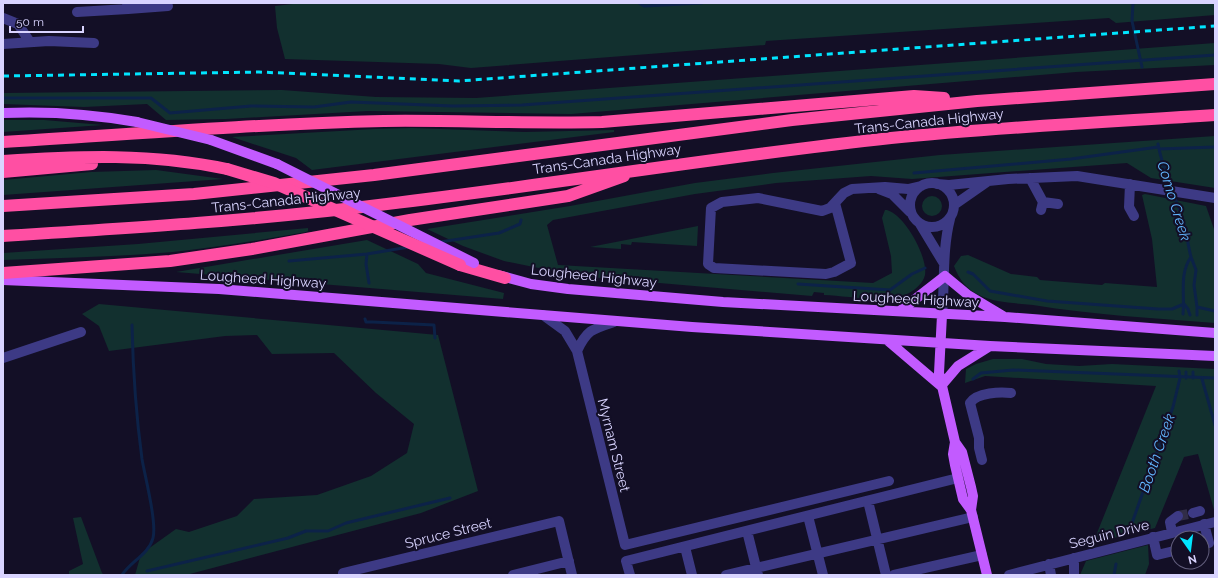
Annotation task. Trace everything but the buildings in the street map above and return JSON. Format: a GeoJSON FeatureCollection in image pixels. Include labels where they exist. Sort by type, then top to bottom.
{"type":"FeatureCollection","features":[{"type":"Feature","properties":{"kind":"highway","name":"Trans-Canada Highway"},"geometry":{"type":"LineString","coordinates":[[3,206],[194,194],[359,176],[792,120],[977,101],[1215,84]]}},
{"type":"Feature","properties":{"kind":"highway"},"geometry":{"type":"LineString","coordinates":[[3,142],[240,127],[384,122],[555,124],[602,122],[914,96],[977,101]]}},
{"type":"Feature","properties":{"kind":"highway","name":"Trans-Canada Highway"},"geometry":{"type":"LineString","coordinates":[[3,236],[200,224],[388,204],[649,168],[930,135],[1001,128],[1215,115]]}},
{"type":"Feature","properties":{"kind":"highway"},"geometry":{"type":"LineString","coordinates":[[3,160],[108,156],[173,161],[228,169],[274,183],[404,242],[460,265],[505,278]]}},
{"type":"Feature","properties":{"kind":"highway"},"geometry":{"type":"LineString","coordinates":[[3,172],[108,162],[173,161]]}},
{"type":"Feature","properties":{"kind":"highway"},"geometry":{"type":"LineString","coordinates":[[3,273],[170,261],[252,249],[410,220],[568,196],[649,168]]}},
{"type":"Feature","properties":{"kind":"main road","name":"Lougheed Highway"},"geometry":{"type":"LineString","coordinates":[[3,112],[59,112],[102,116],[137,122],[211,140],[277,164],[505,278],[561,288],[723,302],[900,311],[942,315],[1005,317],[1215,333]]}},
{"type":"Feature","properties":{"kind":"main road"},"geometry":{"type":"LineString","coordinates":[[900,311],[945,276],[968,295],[1005,317]]}},
{"type":"Feature","properties":{"kind":"main road","name":"Lougheed Highway"},"geometry":{"type":"LineString","coordinates":[[3,280],[219,289],[614,322],[887,340],[1215,356]]}},
{"type":"Feature","properties":{"kind":"main road"},"geometry":{"type":"LineString","coordinates":[[942,315],[939,360],[941,386],[955,442],[962,452],[973,496],[972,514],[986,575]]}},
{"type":"Feature","properties":{"kind":"main road"},"geometry":{"type":"LineString","coordinates":[[887,340],[941,386]]}},
{"type":"Feature","properties":{"kind":"main road"},"geometry":{"type":"LineString","coordinates":[[941,386],[958,366],[990,346]]}},
{"type":"Feature","properties":{"kind":"main road"},"geometry":{"type":"LineString","coordinates":[[955,442],[953,454],[958,478],[963,499],[972,514]]}},
{"type":"Feature","properties":{"kind":"street"},"geometry":{"type":"LineString","coordinates":[[77,12],[128,6],[168,6]]}},
{"type":"Feature","properties":{"kind":"street"},"geometry":{"type":"LineString","coordinates":[[3,18],[18,24],[30,42]]}},
{"type":"Feature","properties":{"kind":"street"},"geometry":{"type":"LineString","coordinates":[[3,44],[49,41],[94,43]]}},
{"type":"Feature","properties":{"kind":"street"},"geometry":{"type":"LineString","coordinates":[[835,203],[839,212],[851,263],[834,272],[826,274],[714,268],[708,264],[707,258],[710,208],[719,203],[751,198],[764,198],[819,211],[830,208],[844,193],[852,189],[875,187],[908,189],[932,183],[949,185],[1030,178],[1077,176],[1215,198]]}},
{"type":"Feature","properties":{"kind":"street"},"geometry":{"type":"LineString","coordinates":[[1030,178],[1042,206],[1058,204]]}},
{"type":"Feature","properties":{"kind":"street"},"geometry":{"type":"LineString","coordinates":[[954,205],[988,181]]}},
{"type":"Feature","properties":{"kind":"street"},"geometry":{"type":"LineString","coordinates":[[937,184],[950,192],[954,205],[950,219],[943,262],[945,276],[942,315]]}},
{"type":"Feature","properties":{"kind":"street"},"geometry":{"type":"LineString","coordinates":[[1128,211],[1130,184]]}},
{"type":"Feature","properties":{"kind":"street"},"geometry":{"type":"LineString","coordinates":[[910,212],[911,197],[921,186]]}},
{"type":"Feature","properties":{"kind":"street"},"geometry":{"type":"LineString","coordinates":[[875,187],[892,194],[910,212],[920,224],[943,262]]}},
{"type":"Feature","properties":{"kind":"street"},"geometry":{"type":"LineString","coordinates":[[920,224],[926,227],[939,226],[950,219]]}},
{"type":"Feature","properties":{"kind":"street","name":"Myrnam Street"},"geometry":{"type":"LineString","coordinates":[[543,315],[565,331],[577,352],[625,546],[889,481]]}},
{"type":"Feature","properties":{"kind":"street"},"geometry":{"type":"LineString","coordinates":[[577,352],[585,335],[596,328],[614,322]]}},
{"type":"Feature","properties":{"kind":"street"},"geometry":{"type":"LineString","coordinates":[[3,358],[81,332]]}},
{"type":"Feature","properties":{"kind":"street"},"geometry":{"type":"LineString","coordinates":[[982,460],[979,448],[979,438],[970,402],[974,398],[1000,392],[1011,393]]}},
{"type":"Feature","properties":{"kind":"street"},"geometry":{"type":"LineString","coordinates":[[630,575],[626,561],[958,478]]}},
{"type":"Feature","properties":{"kind":"street"},"geometry":{"type":"LineString","coordinates":[[868,501],[886,575]]}},
{"type":"Feature","properties":{"kind":"street"},"geometry":{"type":"LineString","coordinates":[[726,575],[757,572],[817,554],[877,540],[972,514]]}},
{"type":"Feature","properties":{"kind":"street"},"geometry":{"type":"LineString","coordinates":[[808,516],[823,575]]}},
{"type":"Feature","properties":{"kind":"street"},"geometry":{"type":"LineString","coordinates":[[1172,530],[1170,522],[1178,516]]}},
{"type":"Feature","properties":{"kind":"street","name":"Spruce Street"},"geometry":{"type":"LineString","coordinates":[[344,574],[559,521],[569,561]]}},
{"type":"Feature","properties":{"kind":"street","name":"Seguin Drive"},"geometry":{"type":"LineString","coordinates":[[1180,530],[1215,522]]}},
{"type":"Feature","properties":{"kind":"street"},"geometry":{"type":"LineString","coordinates":[[1204,524],[1206,530]]}},
{"type":"Feature","properties":{"kind":"street"},"geometry":{"type":"LineString","coordinates":[[748,531],[757,572]]}},
{"type":"Feature","properties":{"kind":"street","name":"Seguin Drive"},"geometry":{"type":"LineString","coordinates":[[1009,575],[1170,533]]}},
{"type":"Feature","properties":{"kind":"street"},"geometry":{"type":"LineString","coordinates":[[1153,537],[1157,555],[1170,552]]}},
{"type":"Feature","properties":{"kind":"street"},"geometry":{"type":"LineString","coordinates":[[685,546],[692,575]]}},
{"type":"Feature","properties":{"kind":"street"},"geometry":{"type":"LineString","coordinates":[[894,575],[982,555]]}},
{"type":"Feature","properties":{"kind":"street"},"geometry":{"type":"LineString","coordinates":[[1074,558],[1074,575]]}},
{"type":"Feature","properties":{"kind":"street"},"geometry":{"type":"LineString","coordinates":[[513,575],[569,561],[572,575]]}},
{"type":"Feature","properties":{"kind":"street"},"geometry":{"type":"LineString","coordinates":[[1048,564],[1050,575]]}},
{"type":"Feature","properties":{"kind":"green space"},"geometry":{"type":"Polygon","coordinates":[[[301,3],[1215,3],[1215,15],[1116,23],[1109,18],[766,41],[765,45],[471,68],[439,64],[285,59],[277,28],[275,6],[301,3]]]}},
{"type":"Feature","properties":{"kind":"green space"},"geometry":{"type":"Polygon","coordinates":[[[1215,43],[1215,65],[1076,72],[571,114],[368,111],[226,119],[166,120],[147,104],[84,107],[3,104],[3,93],[282,90],[376,97],[476,98],[1215,43]]]}},
{"type":"Feature","properties":{"kind":"green space"},"geometry":{"type":"Polygon","coordinates":[[[3,120],[44,120],[103,125],[3,132],[3,120]]]}},
{"type":"Feature","properties":{"kind":"green space"},"geometry":{"type":"Polygon","coordinates":[[[412,128],[525,132],[614,130],[614,132],[312,170],[296,158],[232,137],[412,128]]]}},
{"type":"Feature","properties":{"kind":"green space"},"geometry":{"type":"Polygon","coordinates":[[[1215,136],[1215,188],[1151,178],[1127,163],[912,179],[871,176],[776,183],[695,194],[553,220],[547,225],[558,265],[873,283],[892,273],[891,256],[882,218],[885,210],[887,210],[894,213],[908,228],[919,248],[925,267],[924,278],[917,288],[909,293],[891,298],[856,298],[824,295],[824,293],[814,292],[812,296],[578,276],[504,261],[463,246],[427,229],[570,206],[695,183],[773,173],[940,155],[1215,136]]]}},
{"type":"Feature","properties":{"kind":"green space"},"geometry":{"type":"Polygon","coordinates":[[[156,170],[223,179],[3,195],[3,180],[91,172],[156,170]]]}},
{"type":"Feature","properties":{"kind":"green space"},"geometry":{"type":"Polygon","coordinates":[[[1145,194],[1206,206],[1215,232],[1215,323],[1101,314],[985,298],[967,287],[958,275],[954,266],[961,256],[968,255],[1011,274],[1037,277],[1040,280],[1102,285],[1105,283],[1157,287],[1152,239],[1142,195],[1145,194]]]}},
{"type":"Feature","properties":{"kind":"green space"},"geometry":{"type":"Polygon","coordinates":[[[932,196],[939,199],[942,206],[939,213],[932,216],[925,213],[922,206],[925,199],[932,196]]]}},
{"type":"Feature","properties":{"kind":"green space"},"geometry":{"type":"Polygon","coordinates":[[[698,226],[697,246],[632,242],[631,245],[621,244],[621,249],[590,247],[698,226]]]}},
{"type":"Feature","properties":{"kind":"green space"},"geometry":{"type":"Polygon","coordinates":[[[308,228],[308,231],[306,232],[223,246],[173,252],[3,260],[3,253],[138,244],[308,228]]]}},
{"type":"Feature","properties":{"kind":"green space"},"geometry":{"type":"Polygon","coordinates":[[[367,240],[418,264],[426,273],[504,293],[503,299],[176,272],[367,240]]]}},
{"type":"Feature","properties":{"kind":"green space"},"geometry":{"type":"Polygon","coordinates":[[[99,304],[438,335],[478,491],[421,513],[186,575],[135,575],[141,554],[176,529],[189,532],[237,516],[254,499],[317,495],[371,476],[407,453],[414,424],[376,393],[334,353],[272,354],[257,335],[225,336],[109,351],[99,326],[82,314],[99,304]]]}},
{"type":"Feature","properties":{"kind":"green space"},"geometry":{"type":"Polygon","coordinates":[[[993,359],[1022,359],[1046,364],[1079,366],[1112,364],[1215,369],[1215,513],[1198,454],[1184,457],[1155,528],[1093,543],[1156,386],[985,376],[965,383],[966,369],[976,364],[993,359]]]}},
{"type":"Feature","properties":{"kind":"green space"},"geometry":{"type":"Polygon","coordinates":[[[81,517],[104,575],[69,575],[69,571],[83,564],[73,518],[81,517]]]}},
{"type":"Feature","properties":{"kind":"green space"},"geometry":{"type":"Polygon","coordinates":[[[1148,545],[1149,564],[1145,575],[1080,575],[1086,561],[1148,545]]]}},
{"type":"Feature","properties":{"kind":"waterway","name":"Como Creek"},"geometry":{"type":"LineString","coordinates":[[639,3],[644,6],[702,3]]}},
{"type":"Feature","properties":{"kind":"waterway","name":"Como Creek"},"geometry":{"type":"LineString","coordinates":[[1133,3],[1132,21],[1142,67]]}},
{"type":"Feature","properties":{"kind":"waterway"},"geometry":{"type":"LineString","coordinates":[[3,98],[151,98],[170,113],[251,106],[314,107],[351,102],[453,106],[522,105],[1215,55]]}},
{"type":"Feature","properties":{"kind":"waterway","name":"Como Creek"},"geometry":{"type":"LineString","coordinates":[[1158,144],[1163,165],[1184,224],[1191,257],[1185,270],[1183,284],[1183,314]]}},
{"type":"Feature","properties":{"kind":"waterway"},"geometry":{"type":"LineString","coordinates":[[914,173],[1071,159],[1158,147]]}},
{"type":"Feature","properties":{"kind":"waterway"},"geometry":{"type":"LineString","coordinates":[[1159,149],[1215,147]]}},
{"type":"Feature","properties":{"kind":"waterway"},"geometry":{"type":"LineString","coordinates":[[440,242],[499,233],[520,224],[521,220]]}},
{"type":"Feature","properties":{"kind":"waterway"},"geometry":{"type":"LineString","coordinates":[[369,283],[366,264],[367,254],[409,247]]}},
{"type":"Feature","properties":{"kind":"waterway"},"geometry":{"type":"LineString","coordinates":[[289,261],[367,254]]}},
{"type":"Feature","properties":{"kind":"waterway"},"geometry":{"type":"LineString","coordinates":[[1191,257],[1196,270],[1194,285],[1197,307],[1215,311]]}},
{"type":"Feature","properties":{"kind":"waterway"},"geometry":{"type":"LineString","coordinates":[[798,284],[890,290],[912,274],[925,268]]}},
{"type":"Feature","properties":{"kind":"waterway"},"geometry":{"type":"LineString","coordinates":[[968,272],[973,274],[990,291],[1047,301],[1158,309],[1172,309],[1184,304]]}},
{"type":"Feature","properties":{"kind":"waterway"},"geometry":{"type":"LineString","coordinates":[[1184,304],[1190,315]]}},
{"type":"Feature","properties":{"kind":"waterway"},"geometry":{"type":"LineString","coordinates":[[1197,307],[1197,315]]}},
{"type":"Feature","properties":{"kind":"waterway"},"geometry":{"type":"LineString","coordinates":[[365,319],[366,322],[434,325],[435,338]]}},
{"type":"Feature","properties":{"kind":"waterway"},"geometry":{"type":"LineString","coordinates":[[122,575],[125,570],[148,549],[151,544],[154,531],[138,426],[132,325]]}},
{"type":"Feature","properties":{"kind":"waterway"},"geometry":{"type":"LineString","coordinates":[[973,379],[981,373],[1013,370],[1215,378]]}},
{"type":"Feature","properties":{"kind":"waterway","name":"Booth Creek"},"geometry":{"type":"LineString","coordinates":[[1131,526],[1173,407],[1180,378],[1179,371]]}},
{"type":"Feature","properties":{"kind":"waterway"},"geometry":{"type":"LineString","coordinates":[[1186,372],[1186,378]]}},
{"type":"Feature","properties":{"kind":"waterway"},"geometry":{"type":"LineString","coordinates":[[1193,372],[1193,378]]}},
{"type":"Feature","properties":{"kind":"waterway","name":"Como Creek"},"geometry":{"type":"LineString","coordinates":[[1202,379],[1215,425]]}},
{"type":"Feature","properties":{"kind":"waterway"},"geometry":{"type":"LineString","coordinates":[[147,571],[288,538],[306,531],[328,531],[346,523],[450,498]]}},
{"type":"Feature","properties":{"kind":"waterway","name":"Booth Creek"},"geometry":{"type":"LineString","coordinates":[[1114,575],[1116,564]]}},
{"type":"Feature","properties":{"kind":"tunnel"},"geometry":{"type":"LineString","coordinates":[[1178,516],[1193,513]]}},
{"type":"Feature","properties":{"kind":"railway"},"geometry":{"type":"LineString","coordinates":[[3,76],[259,72],[459,81],[1215,26]]}}]}
